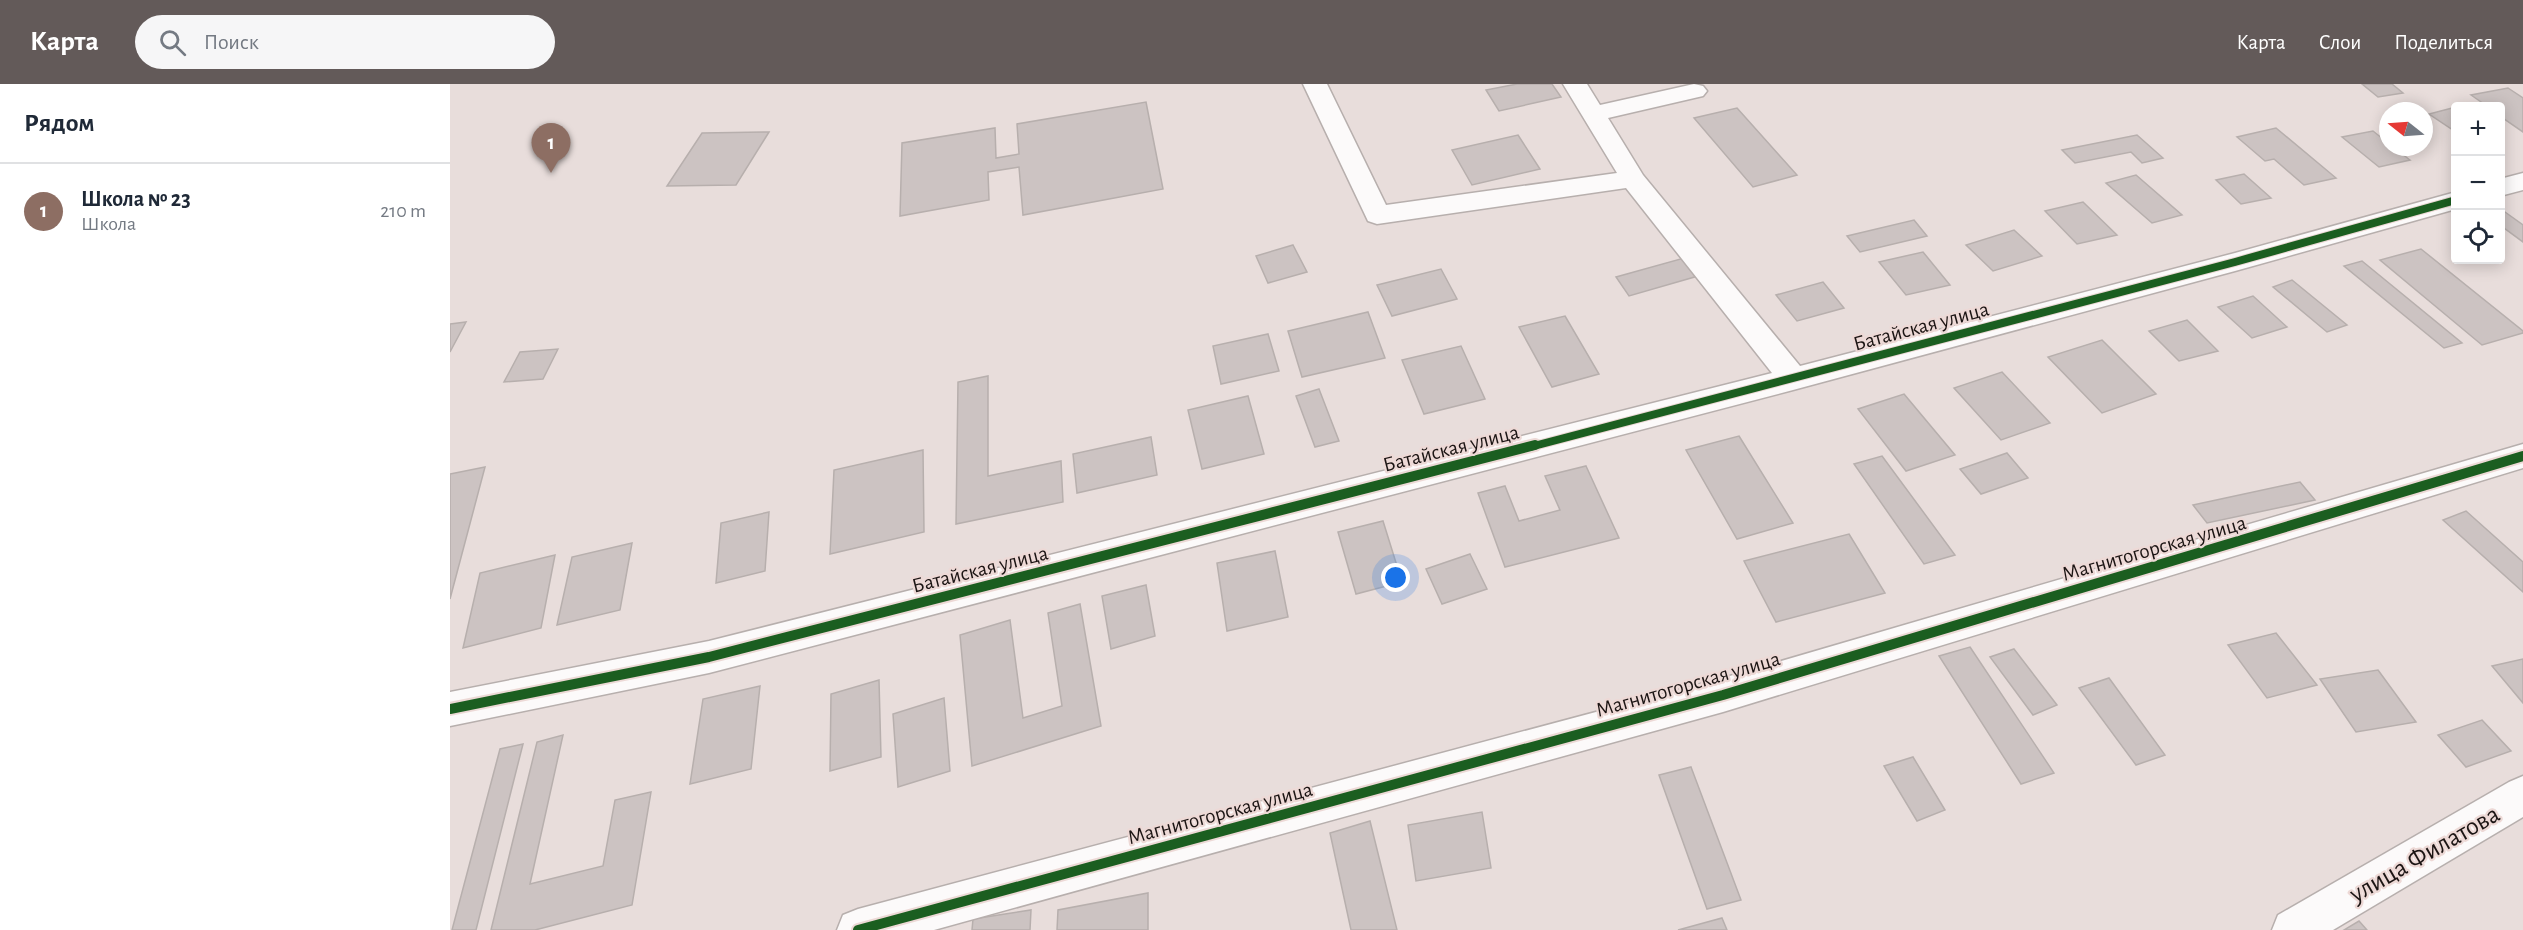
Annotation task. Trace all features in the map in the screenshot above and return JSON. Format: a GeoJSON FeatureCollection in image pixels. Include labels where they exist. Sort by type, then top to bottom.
{"type":"FeatureCollection","features":[{"type":"Feature","properties":{"kind":"street"},"geometry":{"type":"LineString","coordinates":[[1315,84],[1377,215],[1633,179]]}},
{"type":"Feature","properties":{"kind":"street"},"geometry":{"type":"LineString","coordinates":[[1575,84],[1633,179],[1793,379]]}},
{"type":"Feature","properties":{"kind":"street"},"geometry":{"type":"LineString","coordinates":[[1593,114],[1695,91]]}},
{"type":"Feature","properties":{"kind":"street"},"geometry":{"type":"LineString","coordinates":[[2505,186],[2523,181]]}},
{"type":"Feature","properties":{"kind":"street","name":"Батайская улица"},"geometry":{"type":"LineString","coordinates":[[450,709],[709,657],[1793,379],[2235,262],[2451,201]]}},
{"type":"Feature","properties":{"kind":"street","name":"Магнитогорская улица"},"geometry":{"type":"LineString","coordinates":[[858,930],[1723,694],[2523,456]]}},
{"type":"Feature","properties":{"kind":"street","name":"улица Филатова"},"geometry":{"type":"LineString","coordinates":[[2293,930],[2523,795]]}},
{"type":"Feature","properties":{"kind":"building"},"geometry":{"type":"Polygon","coordinates":[[[1517,84],[1552,84],[1561,97],[1499,111],[1486,90],[1517,84]]]}},
{"type":"Feature","properties":{"kind":"building"},"geometry":{"type":"Polygon","coordinates":[[[2362,84],[2392,84],[2403,93],[2378,97],[2362,84]]]}},
{"type":"Feature","properties":{"kind":"building"},"geometry":{"type":"Polygon","coordinates":[[[2508,88],[2523,98],[2523,132],[2505,119],[2505,102],[2481,102],[2471,95],[2508,88]]]}},
{"type":"Feature","properties":{"kind":"building"},"geometry":{"type":"Polygon","coordinates":[[[1146,102],[1163,189],[1023,215],[1019,167],[988,172],[989,200],[900,216],[902,143],[995,128],[996,158],[1019,154],[1017,124],[1146,102]]]}},
{"type":"Feature","properties":{"kind":"building"},"geometry":{"type":"Polygon","coordinates":[[[1737,108],[1797,175],[1753,187],[1694,118],[1737,108]]]}},
{"type":"Feature","properties":{"kind":"building"},"geometry":{"type":"Polygon","coordinates":[[[2451,108],[2451,129],[2433,117],[2433,113],[2451,108]]]}},
{"type":"Feature","properties":{"kind":"building"},"geometry":{"type":"Polygon","coordinates":[[[2276,128],[2336,178],[2304,185],[2274,159],[2265,161],[2237,137],[2276,128]]]}},
{"type":"Feature","properties":{"kind":"building"},"geometry":{"type":"Polygon","coordinates":[[[2373,131],[2379,136],[2379,156],[2405,156],[2410,160],[2379,167],[2342,137],[2373,131]]]}},
{"type":"Feature","properties":{"kind":"building"},"geometry":{"type":"Polygon","coordinates":[[[769,132],[736,185],[667,186],[702,133],[769,132]]]}},
{"type":"Feature","properties":{"kind":"building"},"geometry":{"type":"Polygon","coordinates":[[[1518,135],[1540,169],[1472,185],[1452,150],[1518,135]]]}},
{"type":"Feature","properties":{"kind":"building"},"geometry":{"type":"Polygon","coordinates":[[[2137,135],[2163,158],[2142,163],[2131,152],[2075,163],[2062,150],[2137,135]]]}},
{"type":"Feature","properties":{"kind":"building"},"geometry":{"type":"Polygon","coordinates":[[[2244,174],[2271,198],[2241,204],[2216,180],[2244,174]]]}},
{"type":"Feature","properties":{"kind":"building"},"geometry":{"type":"Polygon","coordinates":[[[2136,175],[2182,215],[2152,223],[2106,183],[2136,175]]]}},
{"type":"Feature","properties":{"kind":"building"},"geometry":{"type":"Polygon","coordinates":[[[2083,202],[2117,235],[2077,244],[2045,211],[2083,202]]]}},
{"type":"Feature","properties":{"kind":"building"},"geometry":{"type":"Polygon","coordinates":[[[2505,212],[2523,225],[2523,242],[2505,229],[2505,212]]]}},
{"type":"Feature","properties":{"kind":"building"},"geometry":{"type":"Polygon","coordinates":[[[1914,220],[1927,236],[1860,252],[1847,236],[1914,220]]]}},
{"type":"Feature","properties":{"kind":"building"},"geometry":{"type":"Polygon","coordinates":[[[2014,230],[2042,256],[1993,271],[1966,245],[2014,230]]]}},
{"type":"Feature","properties":{"kind":"building"},"geometry":{"type":"Polygon","coordinates":[[[1293,245],[1307,272],[1268,283],[1256,256],[1293,245]]]}},
{"type":"Feature","properties":{"kind":"building"},"geometry":{"type":"Polygon","coordinates":[[[2421,249],[2523,333],[2482,345],[2380,260],[2421,249]]]}},
{"type":"Feature","properties":{"kind":"building"},"geometry":{"type":"Polygon","coordinates":[[[1923,252],[1950,285],[1906,295],[1879,262],[1923,252]]]}},
{"type":"Feature","properties":{"kind":"building"},"geometry":{"type":"Polygon","coordinates":[[[1684,258],[1698,276],[1629,296],[1616,277],[1684,258]]]}},
{"type":"Feature","properties":{"kind":"building"},"geometry":{"type":"Polygon","coordinates":[[[2362,261],[2462,343],[2444,348],[2344,266],[2362,261]]]}},
{"type":"Feature","properties":{"kind":"building"},"geometry":{"type":"Polygon","coordinates":[[[1441,269],[1457,299],[1392,316],[1377,285],[1441,269]]]}},
{"type":"Feature","properties":{"kind":"building"},"geometry":{"type":"Polygon","coordinates":[[[2292,280],[2347,325],[2327,332],[2273,287],[2292,280]]]}},
{"type":"Feature","properties":{"kind":"building"},"geometry":{"type":"Polygon","coordinates":[[[1823,282],[1844,308],[1797,321],[1776,295],[1823,282]]]}},
{"type":"Feature","properties":{"kind":"building"},"geometry":{"type":"Polygon","coordinates":[[[2253,296],[2287,327],[2252,338],[2218,307],[2253,296]]]}},
{"type":"Feature","properties":{"kind":"building"},"geometry":{"type":"Polygon","coordinates":[[[1368,312],[1385,358],[1302,377],[1288,331],[1368,312]]]}},
{"type":"Feature","properties":{"kind":"building"},"geometry":{"type":"Polygon","coordinates":[[[1565,316],[1599,374],[1552,387],[1519,327],[1565,316]]]}},
{"type":"Feature","properties":{"kind":"building"},"geometry":{"type":"Polygon","coordinates":[[[2187,320],[2218,351],[2179,361],[2149,331],[2187,320]]]}},
{"type":"Feature","properties":{"kind":"building"},"geometry":{"type":"Polygon","coordinates":[[[466,322],[450,352],[450,324],[466,322]]]}},
{"type":"Feature","properties":{"kind":"building"},"geometry":{"type":"Polygon","coordinates":[[[1268,334],[1279,371],[1221,384],[1213,346],[1268,334]]]}},
{"type":"Feature","properties":{"kind":"building"},"geometry":{"type":"Polygon","coordinates":[[[2102,340],[2156,394],[2102,413],[2048,357],[2102,340]]]}},
{"type":"Feature","properties":{"kind":"building"},"geometry":{"type":"Polygon","coordinates":[[[1461,346],[1485,399],[1424,414],[1402,360],[1461,346]]]}},
{"type":"Feature","properties":{"kind":"building"},"geometry":{"type":"Polygon","coordinates":[[[558,349],[543,379],[504,382],[520,352],[558,349]]]}},
{"type":"Feature","properties":{"kind":"building"},"geometry":{"type":"Polygon","coordinates":[[[2002,372],[2050,423],[2001,440],[1954,388],[2002,372]]]}},
{"type":"Feature","properties":{"kind":"building"},"geometry":{"type":"Polygon","coordinates":[[[988,376],[988,476],[1061,461],[1063,502],[956,524],[958,382],[988,376]]]}},
{"type":"Feature","properties":{"kind":"building"},"geometry":{"type":"Polygon","coordinates":[[[1319,389],[1339,441],[1315,447],[1296,396],[1319,389]]]}},
{"type":"Feature","properties":{"kind":"building"},"geometry":{"type":"Polygon","coordinates":[[[1904,394],[1955,455],[1906,471],[1858,409],[1904,394]]]}},
{"type":"Feature","properties":{"kind":"building"},"geometry":{"type":"Polygon","coordinates":[[[1248,396],[1264,454],[1202,469],[1188,410],[1248,396]]]}},
{"type":"Feature","properties":{"kind":"building"},"geometry":{"type":"Polygon","coordinates":[[[1739,436],[1793,523],[1737,539],[1686,450],[1739,436]]]}},
{"type":"Feature","properties":{"kind":"building"},"geometry":{"type":"Polygon","coordinates":[[[1151,437],[1157,475],[1077,493],[1073,454],[1151,437]]]}},
{"type":"Feature","properties":{"kind":"building"},"geometry":{"type":"Polygon","coordinates":[[[923,450],[924,532],[830,554],[834,470],[923,450]]]}},
{"type":"Feature","properties":{"kind":"building"},"geometry":{"type":"Polygon","coordinates":[[[2007,453],[2028,478],[1981,494],[1960,469],[2007,453]]]}},
{"type":"Feature","properties":{"kind":"building"},"geometry":{"type":"Polygon","coordinates":[[[1882,456],[1955,555],[1924,564],[1854,464],[1882,456]]]}},
{"type":"Feature","properties":{"kind":"building"},"geometry":{"type":"Polygon","coordinates":[[[1586,466],[1619,538],[1505,567],[1478,493],[1505,486],[1519,521],[1560,510],[1545,476],[1586,466]]]}},
{"type":"Feature","properties":{"kind":"building"},"geometry":{"type":"Polygon","coordinates":[[[485,467],[450,599],[450,474],[485,467]]]}},
{"type":"Feature","properties":{"kind":"building"},"geometry":{"type":"Polygon","coordinates":[[[2300,482],[2315,500],[2207,523],[2193,505],[2300,482]]]}},
{"type":"Feature","properties":{"kind":"building"},"geometry":{"type":"Polygon","coordinates":[[[2466,511],[2523,562],[2523,592],[2443,520],[2466,511]]]}},
{"type":"Feature","properties":{"kind":"building"},"geometry":{"type":"Polygon","coordinates":[[[769,512],[765,571],[716,583],[721,523],[769,512]]]}},
{"type":"Feature","properties":{"kind":"building"},"geometry":{"type":"Polygon","coordinates":[[[1383,521],[1402,582],[1356,594],[1338,532],[1383,521]]]}},
{"type":"Feature","properties":{"kind":"building"},"geometry":{"type":"Polygon","coordinates":[[[1849,534],[1885,593],[1776,622],[1744,561],[1849,534]]]}},
{"type":"Feature","properties":{"kind":"building"},"geometry":{"type":"Polygon","coordinates":[[[632,543],[620,610],[557,625],[572,557],[632,543]]]}},
{"type":"Feature","properties":{"kind":"building"},"geometry":{"type":"Polygon","coordinates":[[[1275,551],[1288,617],[1227,631],[1217,563],[1275,551]]]}},
{"type":"Feature","properties":{"kind":"building"},"geometry":{"type":"Polygon","coordinates":[[[1470,554],[1487,589],[1442,604],[1426,569],[1470,554]]]}},
{"type":"Feature","properties":{"kind":"building"},"geometry":{"type":"Polygon","coordinates":[[[555,555],[541,628],[463,648],[480,573],[555,555]]]}},
{"type":"Feature","properties":{"kind":"building"},"geometry":{"type":"Polygon","coordinates":[[[1146,585],[1155,636],[1111,649],[1102,596],[1146,585]]]}},
{"type":"Feature","properties":{"kind":"building"},"geometry":{"type":"Polygon","coordinates":[[[1080,604],[1101,726],[972,766],[960,635],[1010,620],[1023,718],[1062,706],[1048,613],[1080,604]]]}},
{"type":"Feature","properties":{"kind":"building"},"geometry":{"type":"Polygon","coordinates":[[[2276,633],[2317,685],[2267,698],[2228,645],[2276,633]]]}},
{"type":"Feature","properties":{"kind":"building"},"geometry":{"type":"Polygon","coordinates":[[[1970,647],[2054,773],[2021,784],[1939,656],[1970,647]]]}},
{"type":"Feature","properties":{"kind":"building"},"geometry":{"type":"Polygon","coordinates":[[[2014,649],[2057,705],[2033,715],[1990,657],[2014,649]]]}},
{"type":"Feature","properties":{"kind":"building"},"geometry":{"type":"Polygon","coordinates":[[[2523,659],[2523,703],[2492,666],[2523,659]]]}},
{"type":"Feature","properties":{"kind":"building"},"geometry":{"type":"Polygon","coordinates":[[[2378,670],[2416,722],[2356,732],[2320,679],[2378,670]]]}},
{"type":"Feature","properties":{"kind":"building"},"geometry":{"type":"Polygon","coordinates":[[[2109,678],[2165,755],[2136,765],[2079,688],[2109,678]]]}},
{"type":"Feature","properties":{"kind":"building"},"geometry":{"type":"Polygon","coordinates":[[[879,680],[881,757],[830,771],[831,694],[879,680]]]}},
{"type":"Feature","properties":{"kind":"building"},"geometry":{"type":"Polygon","coordinates":[[[760,686],[751,769],[690,784],[703,699],[760,686]]]}},
{"type":"Feature","properties":{"kind":"building"},"geometry":{"type":"Polygon","coordinates":[[[944,698],[950,771],[898,787],[893,714],[944,698]]]}},
{"type":"Feature","properties":{"kind":"building"},"geometry":{"type":"Polygon","coordinates":[[[2482,720],[2511,751],[2466,767],[2438,735],[2482,720]]]}},
{"type":"Feature","properties":{"kind":"building"},"geometry":{"type":"Polygon","coordinates":[[[563,735],[530,884],[603,866],[615,800],[651,792],[632,905],[535,930],[491,930],[537,742],[563,735]]]}},
{"type":"Feature","properties":{"kind":"building"},"geometry":{"type":"Polygon","coordinates":[[[523,744],[476,930],[452,930],[500,749],[523,744]]]}},
{"type":"Feature","properties":{"kind":"building"},"geometry":{"type":"Polygon","coordinates":[[[1913,757],[1945,810],[1917,821],[1884,766],[1913,757]]]}},
{"type":"Feature","properties":{"kind":"building"},"geometry":{"type":"Polygon","coordinates":[[[1691,767],[1741,900],[1707,909],[1659,775],[1691,767]]]}},
{"type":"Feature","properties":{"kind":"building"},"geometry":{"type":"Polygon","coordinates":[[[1482,812],[1491,868],[1416,881],[1408,825],[1482,812]]]}},
{"type":"Feature","properties":{"kind":"building"},"geometry":{"type":"Polygon","coordinates":[[[1370,821],[1397,930],[1351,930],[1330,833],[1370,821]]]}},
{"type":"Feature","properties":{"kind":"building"},"geometry":{"type":"Polygon","coordinates":[[[1148,893],[1148,930],[1057,930],[1058,910],[1148,893]]]}},
{"type":"Feature","properties":{"kind":"building"},"geometry":{"type":"Polygon","coordinates":[[[1031,910],[1030,930],[972,930],[973,919],[1031,910]]]}},
{"type":"Feature","properties":{"kind":"building"},"geometry":{"type":"Polygon","coordinates":[[[1722,918],[1727,930],[1678,930],[1722,918]]]}},
{"type":"Feature","properties":{"kind":"building"},"geometry":{"type":"Polygon","coordinates":[[[2359,921],[2367,930],[2344,930],[2359,921]]]}},
{"type":"Feature","properties":{"kind":"cycle path"},"geometry":{"type":"LineString","coordinates":[[450,709],[709,657],[1793,379],[2235,262],[2451,201]]}},
{"type":"Feature","properties":{"kind":"cycle path"},"geometry":{"type":"LineString","coordinates":[[858,930],[1723,695],[2523,456]]}},
{"type":"Feature","properties":{"kind":"place","name":"Школа № 23"},"geometry":{"type":"Point","coordinates":[551,173]}}]}
